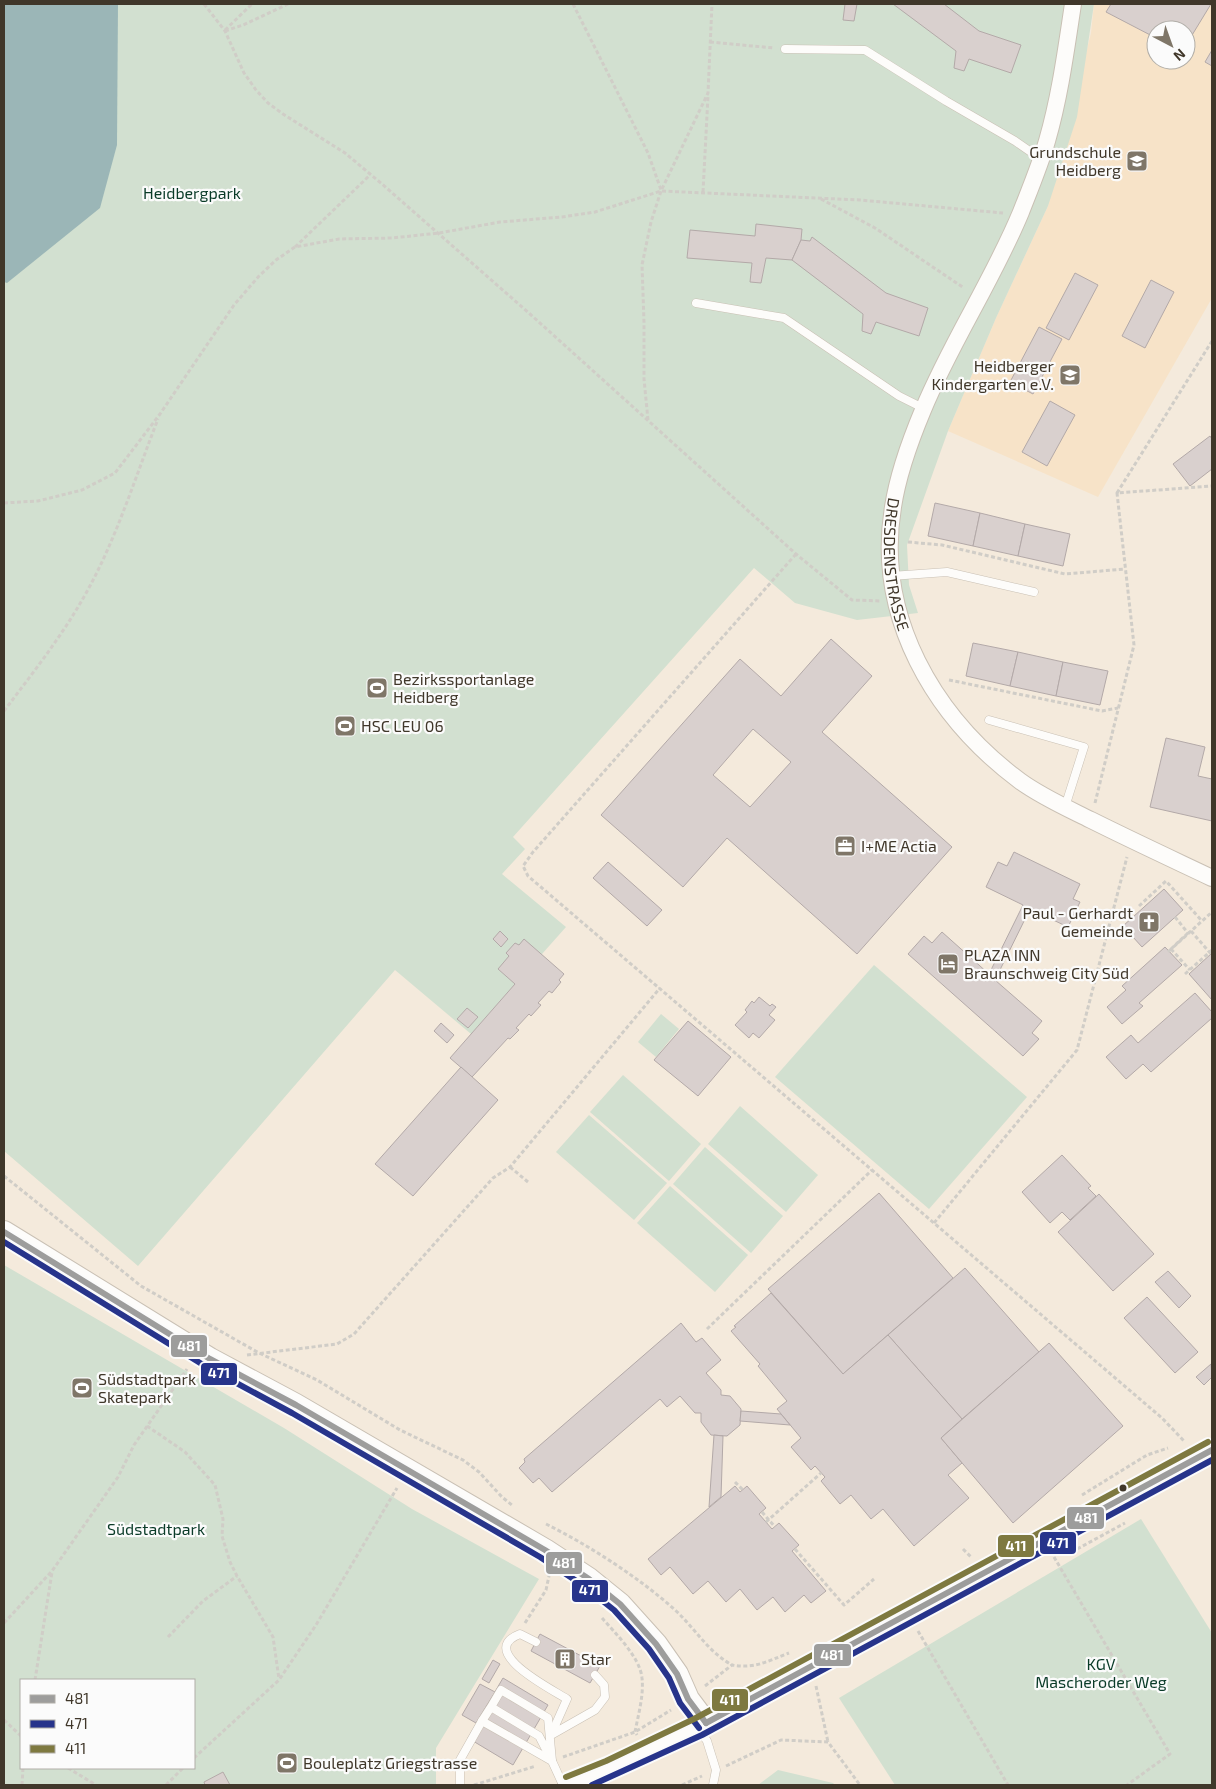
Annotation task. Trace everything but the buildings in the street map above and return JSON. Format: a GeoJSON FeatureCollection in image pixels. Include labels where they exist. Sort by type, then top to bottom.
{"type":"FeatureCollection","features":[{"type":"Feature","properties":{"kind":"main road"},"geometry":{"type":"LineString","coordinates":[[4,1232],[210,1359],[296,1405],[545,1550],[604,1590],[620,1604],[656,1644],[677,1674],[702,1725]]}},
{"type":"Feature","properties":{"kind":"main road"},"geometry":{"type":"LineString","coordinates":[[569,1785],[702,1725],[1212,1450]]}},
{"type":"Feature","properties":{"kind":"street","name":"DRESDENSTRASSE"},"geometry":{"type":"LineString","coordinates":[[1073,4],[1059,90],[1049,134],[1020,215],[923,408],[909,446],[897,484],[892,510],[890,540],[891,576],[903,630],[913,655],[924,675],[969,736],[994,760],[1022,782],[1065,807],[1212,878]]}},
{"type":"Feature","properties":{"kind":"lane"},"geometry":{"type":"LineString","coordinates":[[785,49],[865,50],[1015,142],[1040,160]]}},
{"type":"Feature","properties":{"kind":"lane"},"geometry":{"type":"LineString","coordinates":[[696,303],[784,318],[899,396],[923,408]]}},
{"type":"Feature","properties":{"kind":"lane"},"geometry":{"type":"LineString","coordinates":[[891,576],[947,572],[1034,592]]}},
{"type":"Feature","properties":{"kind":"lane"},"geometry":{"type":"LineString","coordinates":[[989,720],[1084,747],[1065,807]]}},
{"type":"Feature","properties":{"kind":"lane"},"geometry":{"type":"LineString","coordinates":[[536,1642],[520,1634],[515,1636],[506,1648],[508,1657],[517,1667],[567,1699],[551,1735]]}},
{"type":"Feature","properties":{"kind":"lane"},"geometry":{"type":"LineString","coordinates":[[551,1735],[595,1710],[605,1697],[604,1685],[595,1675]]}},
{"type":"Feature","properties":{"kind":"lane"},"geometry":{"type":"LineString","coordinates":[[460,1785],[460,1760],[501,1690],[548,1718],[552,1761]]}},
{"type":"Feature","properties":{"kind":"lane"},"geometry":{"type":"LineString","coordinates":[[491,1707],[539,1736],[563,1785]]}},
{"type":"Feature","properties":{"kind":"lane"},"geometry":{"type":"LineString","coordinates":[[482,1721],[552,1761]]}},
{"type":"Feature","properties":{"kind":"lane"},"geometry":{"type":"LineString","coordinates":[[702,1725],[716,1770],[713,1785]]}},
{"type":"Feature","properties":{"kind":"path"},"geometry":{"type":"LineString","coordinates":[[204,4],[225,31],[244,73],[268,103],[345,153],[439,233],[796,554],[852,600],[896,602]]}},
{"type":"Feature","properties":{"kind":"path"},"geometry":{"type":"LineString","coordinates":[[225,31],[252,4]]}},
{"type":"Feature","properties":{"kind":"path"},"geometry":{"type":"LineString","coordinates":[[225,31],[243,25],[288,4]]}},
{"type":"Feature","properties":{"kind":"path"},"geometry":{"type":"LineString","coordinates":[[573,4],[648,153],[661,190]]}},
{"type":"Feature","properties":{"kind":"path"},"geometry":{"type":"LineString","coordinates":[[703,192],[712,4]]}},
{"type":"Feature","properties":{"kind":"path"},"geometry":{"type":"LineString","coordinates":[[710,42],[785,49]]}},
{"type":"Feature","properties":{"kind":"path"},"geometry":{"type":"LineString","coordinates":[[648,420],[644,379],[642,265],[651,222],[661,190],[708,93]]}},
{"type":"Feature","properties":{"kind":"path"},"geometry":{"type":"LineString","coordinates":[[4,503],[38,501],[82,490],[115,473],[160,414],[234,305],[259,276],[294,247],[370,175]]}},
{"type":"Feature","properties":{"kind":"path"},"geometry":{"type":"LineString","coordinates":[[294,247],[339,239],[392,238],[439,233],[500,222],[562,218],[595,212],[661,190],[860,200],[1020,215]]}},
{"type":"Feature","properties":{"kind":"path"},"geometry":{"type":"LineString","coordinates":[[818,198],[875,228],[959,286],[979,296]]}},
{"type":"Feature","properties":{"kind":"path"},"geometry":{"type":"LineString","coordinates":[[1094,805],[1134,645],[1117,493],[1212,341]]}},
{"type":"Feature","properties":{"kind":"path"},"geometry":{"type":"LineString","coordinates":[[4,712],[52,647],[84,596],[109,546],[160,414]]}},
{"type":"Feature","properties":{"kind":"path"},"geometry":{"type":"LineString","coordinates":[[1117,493],[1212,486]]}},
{"type":"Feature","properties":{"kind":"path"},"geometry":{"type":"LineString","coordinates":[[890,540],[942,545],[1066,574],[1125,568]]}},
{"type":"Feature","properties":{"kind":"path"},"geometry":{"type":"LineString","coordinates":[[796,554],[523,866],[528,876],[1162,1418],[1184,1441]]}},
{"type":"Feature","properties":{"kind":"path"},"geometry":{"type":"LineString","coordinates":[[924,675],[1102,711],[1118,708]]}},
{"type":"Feature","properties":{"kind":"path"},"geometry":{"type":"LineString","coordinates":[[934,1223],[1077,1050],[1131,840]]}},
{"type":"Feature","properties":{"kind":"path"},"geometry":{"type":"LineString","coordinates":[[1140,906],[1166,881],[1202,921]]}},
{"type":"Feature","properties":{"kind":"path"},"geometry":{"type":"LineString","coordinates":[[1190,970],[1171,949],[1212,912]]}},
{"type":"Feature","properties":{"kind":"path"},"geometry":{"type":"LineString","coordinates":[[1174,918],[1211,952],[1185,974]]}},
{"type":"Feature","properties":{"kind":"path"},"geometry":{"type":"LineString","coordinates":[[4,1623],[52,1571],[118,1477],[134,1445],[188,1368],[196,1361],[337,1344],[354,1334],[492,1178],[510,1166],[660,988]]}},
{"type":"Feature","properties":{"kind":"path"},"geometry":{"type":"LineString","coordinates":[[510,1166],[528,1182]]}},
{"type":"Feature","properties":{"kind":"path"},"geometry":{"type":"LineString","coordinates":[[707,1329],[872,1170]]}},
{"type":"Feature","properties":{"kind":"path"},"geometry":{"type":"LineString","coordinates":[[4,1176],[141,1286],[259,1354],[317,1380],[400,1430],[463,1460],[479,1472],[502,1497],[517,1508]]}},
{"type":"Feature","properties":{"kind":"path"},"geometry":{"type":"LineString","coordinates":[[147,1426],[185,1452],[215,1485],[224,1519],[222,1536],[237,1576],[273,1637],[278,1658],[280,1680]]}},
{"type":"Feature","properties":{"kind":"path"},"geometry":{"type":"LineString","coordinates":[[1177,1444],[1192,1437]]}},
{"type":"Feature","properties":{"kind":"path"},"geometry":{"type":"LineString","coordinates":[[1076,1498],[1147,1455],[1171,1447]]}},
{"type":"Feature","properties":{"kind":"path"},"geometry":{"type":"LineString","coordinates":[[195,1757],[280,1680],[316,1625],[407,1470]]}},
{"type":"Feature","properties":{"kind":"path"},"geometry":{"type":"LineString","coordinates":[[767,1520],[821,1472]]}},
{"type":"Feature","properties":{"kind":"path"},"geometry":{"type":"LineString","coordinates":[[736,1482],[743,1490]]}},
{"type":"Feature","properties":{"kind":"path"},"geometry":{"type":"LineString","coordinates":[[762,1512],[767,1520],[776,1527]]}},
{"type":"Feature","properties":{"kind":"path"},"geometry":{"type":"LineString","coordinates":[[540,1522],[572,1537],[642,1583],[675,1610],[718,1657],[732,1666],[758,1665],[797,1649]]}},
{"type":"Feature","properties":{"kind":"path"},"geometry":{"type":"LineString","coordinates":[[1044,1541],[1170,1754],[1127,1785]]}},
{"type":"Feature","properties":{"kind":"path"},"geometry":{"type":"LineString","coordinates":[[795,1549],[844,1605],[874,1579]]}},
{"type":"Feature","properties":{"kind":"path"},"geometry":{"type":"LineString","coordinates":[[963,1549],[974,1561]]}},
{"type":"Feature","properties":{"kind":"path"},"geometry":{"type":"LineString","coordinates":[[515,1636],[546,1590],[551,1570]]}},
{"type":"Feature","properties":{"kind":"path"},"geometry":{"type":"LineString","coordinates":[[35,1679],[52,1571]]}},
{"type":"Feature","properties":{"kind":"path"},"geometry":{"type":"LineString","coordinates":[[168,1637],[203,1601],[237,1576]]}},
{"type":"Feature","properties":{"kind":"path"},"geometry":{"type":"LineString","coordinates":[[905,1616],[916,1627],[1008,1785]]}},
{"type":"Feature","properties":{"kind":"path"},"geometry":{"type":"LineString","coordinates":[[474,1785],[552,1761],[635,1732],[688,1699],[732,1666]]}},
{"type":"Feature","properties":{"kind":"path"},"geometry":{"type":"LineString","coordinates":[[815,1682],[828,1742],[860,1785]]}},
{"type":"Feature","properties":{"kind":"path"},"geometry":{"type":"LineString","coordinates":[[4,1720],[20,1735]]}},
{"type":"Feature","properties":{"kind":"path"},"geometry":{"type":"LineString","coordinates":[[682,1785],[781,1740],[828,1742]]}},
{"type":"Feature","properties":{"kind":"path"},"geometry":{"type":"LineString","coordinates":[[22,1785],[23,1769]]}},
{"type":"Feature","properties":{"kind":"path"},"geometry":{"type":"LineString","coordinates":[[70,1769],[96,1785]]}},
{"type":"Feature","properties":{"kind":"path"},"geometry":{"type":"LineString","coordinates":[[166,1785],[182,1769]]}},
{"type":"Feature","properties":{"kind":"shaded area"},"geometry":{"type":"Polygon","coordinates":[[[1094,4],[1212,4],[1212,298],[1098,497],[948,431],[996,318],[1048,206],[1091,33],[1094,4]]]}},
{"type":"Feature","properties":{"kind":"green space","name":"Heidbergpark"},"geometry":{"type":"Polygon","coordinates":[[[4,4],[1094,4],[1077,117],[1048,206],[996,318],[948,431],[907,545],[909,585],[918,613],[857,620],[795,603],[754,568],[513,837],[525,849],[502,874],[566,927],[471,1034],[395,970],[138,1266],[4,1151],[4,4]]]}},
{"type":"Feature","properties":{"kind":"green space"},"geometry":{"type":"Polygon","coordinates":[[[874,965],[1027,1097],[929,1209],[775,1077],[874,965]]]}},
{"type":"Feature","properties":{"kind":"green space"},"geometry":{"type":"Polygon","coordinates":[[[661,1014],[679,1029],[656,1057],[638,1042],[661,1014]]]}},
{"type":"Feature","properties":{"kind":"green space"},"geometry":{"type":"Polygon","coordinates":[[[623,1075],[701,1144],[669,1181],[590,1112],[623,1075]]]}},
{"type":"Feature","properties":{"kind":"green space"},"geometry":{"type":"Polygon","coordinates":[[[740,1106],[818,1175],[786,1212],[708,1144],[740,1106]]]}},
{"type":"Feature","properties":{"kind":"green space"},"geometry":{"type":"Polygon","coordinates":[[[589,1115],[667,1183],[634,1220],[556,1152],[589,1115]]]}},
{"type":"Feature","properties":{"kind":"green space"},"geometry":{"type":"Polygon","coordinates":[[[705,1147],[783,1216],[751,1253],[673,1184],[705,1147]]]}},
{"type":"Feature","properties":{"kind":"green space"},"geometry":{"type":"Polygon","coordinates":[[[670,1186],[748,1255],[715,1292],[637,1223],[670,1186]]]}},
{"type":"Feature","properties":{"kind":"green space","name":"Südstadtpark"},"geometry":{"type":"Polygon","coordinates":[[[4,1265],[284,1428],[412,1509],[539,1579],[436,1748],[436,1785],[4,1785],[4,1265]]]}},
{"type":"Feature","properties":{"kind":"green space","name":"KGV Mascheroder Weg"},"geometry":{"type":"Polygon","coordinates":[[[1141,1519],[1212,1633],[1212,1785],[895,1785],[839,1698],[1141,1519]]]}},
{"type":"Feature","properties":{"kind":"green space"},"geometry":{"type":"Polygon","coordinates":[[[778,1770],[833,1783],[835,1785],[758,1785],[778,1770]]]}},
{"type":"Feature","properties":{"kind":"water"},"geometry":{"type":"Polygon","coordinates":[[[4,4],[118,4],[117,145],[100,208],[7,283],[4,282],[4,4]]]}},
{"type":"Feature","properties":{"kind":"transit line","name":"481"},"geometry":{"type":"LineString","coordinates":[[4,1232],[210,1359],[296,1405],[545,1550],[589,1579],[620,1604],[656,1644],[677,1674],[688,1699],[706,1723]]}},
{"type":"Feature","properties":{"kind":"transit line","name":"471"},"geometry":{"type":"LineString","coordinates":[[4,1242],[205,1366],[292,1413],[540,1557],[584,1586],[614,1610],[649,1649],[669,1678],[680,1703],[699,1728]]}},
{"type":"Feature","properties":{"kind":"transit line","name":"411"},"geometry":{"type":"LineString","coordinates":[[566,1777],[606,1761],[694,1719],[1208,1442]]}},
{"type":"Feature","properties":{"kind":"transit line","name":"481"},"geometry":{"type":"LineString","coordinates":[[706,1723],[1212,1450]]}},
{"type":"Feature","properties":{"kind":"transit line","name":"471"},"geometry":{"type":"LineString","coordinates":[[592,1785],[702,1735],[1212,1460]]}},
{"type":"Feature","properties":{"kind":"place","name":"Grundschule Heidberg"},"geometry":{"type":"Point","coordinates":[1137,161]}},
{"type":"Feature","properties":{"kind":"place","name":"Heidberger Kindergarten e.V."},"geometry":{"type":"Point","coordinates":[1070,375]}},
{"type":"Feature","properties":{"kind":"place","name":"Bezirkssportanlage Heidberg"},"geometry":{"type":"Point","coordinates":[377,688]}},
{"type":"Feature","properties":{"kind":"place","name":"HSC LEU 06"},"geometry":{"type":"Point","coordinates":[345,726]}},
{"type":"Feature","properties":{"kind":"place","name":"I+ME Actia"},"geometry":{"type":"Point","coordinates":[845,846]}},
{"type":"Feature","properties":{"kind":"place","name":"Paul - Gerhardt Gemeinde"},"geometry":{"type":"Point","coordinates":[1149,922]}},
{"type":"Feature","properties":{"kind":"place","name":"PLAZA INN Braunschweig City Süd"},"geometry":{"type":"Point","coordinates":[948,964]}},
{"type":"Feature","properties":{"kind":"place","name":"Südstadtpark Skatepark"},"geometry":{"type":"Point","coordinates":[82,1388]}},
{"type":"Feature","properties":{"kind":"place","name":"Star"},"geometry":{"type":"Point","coordinates":[565,1659]}},
{"type":"Feature","properties":{"kind":"place","name":"Bouleplatz Griegstrasse"},"geometry":{"type":"Point","coordinates":[287,1763]}}]}
